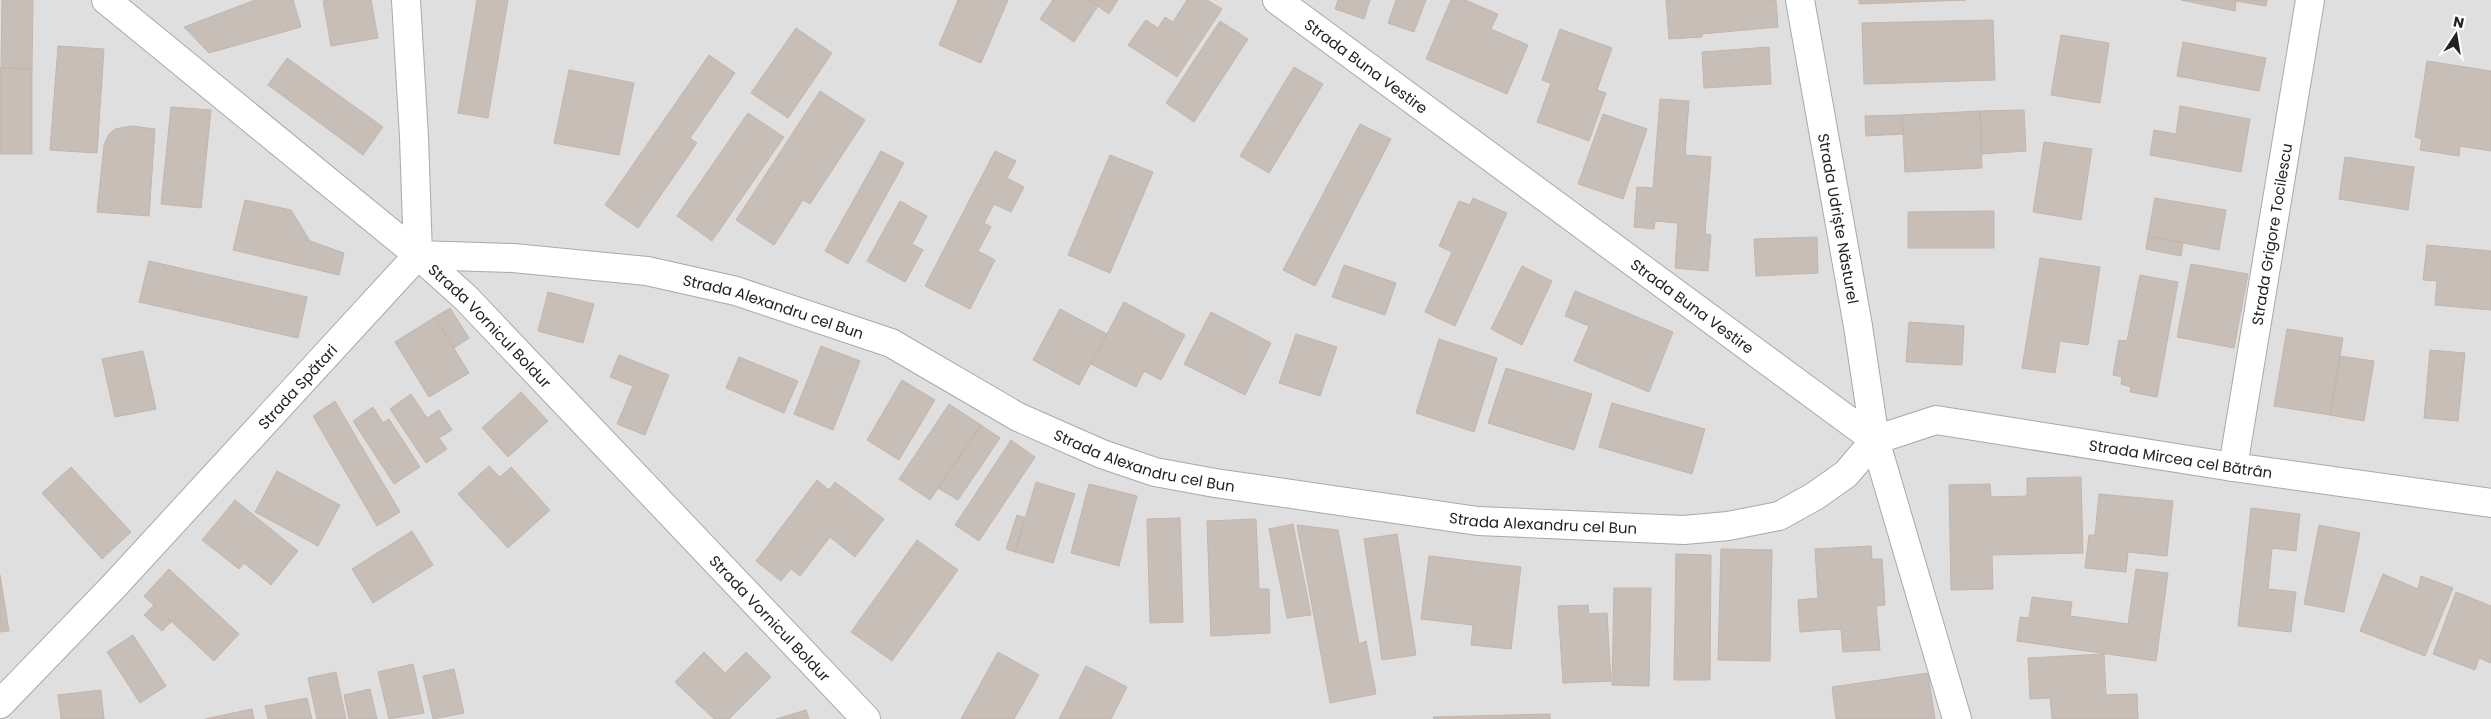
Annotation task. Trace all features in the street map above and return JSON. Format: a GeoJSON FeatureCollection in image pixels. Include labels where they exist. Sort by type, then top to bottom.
{"type":"FeatureCollection","features":[{"type":"Feature","properties":{"kind":"street","name":"Strada Vornicul Boldur"},"geometry":{"type":"LineString","coordinates":[[106,0],[418,255],[466,298],[646,490],[866,719]]}},
{"type":"Feature","properties":{"kind":"street"},"geometry":{"type":"LineString","coordinates":[[406,0],[414,138],[418,255]]}},
{"type":"Feature","properties":{"kind":"street","name":"Strada Buna Vestire"},"geometry":{"type":"LineString","coordinates":[[1277,0],[1874,440]]}},
{"type":"Feature","properties":{"kind":"street","name":"Strada Udriște Năsturel"},"geometry":{"type":"LineString","coordinates":[[1800,0],[1858,326],[1874,440]]}},
{"type":"Feature","properties":{"kind":"street","name":"Strada Grigore Tocilescu"},"geometry":{"type":"LineString","coordinates":[[2232,467],[2310,0]]}},
{"type":"Feature","properties":{"kind":"street","name":"Strada Alexandru cel Bun"},"geometry":{"type":"LineString","coordinates":[[418,255],[513,258],[647,271],[736,291],[891,343],[1018,417],[1102,454],[1155,472],[1224,484],[1478,521],[1684,530],[1728,526],[1779,516],[1815,496],[1846,474],[1874,440]]}},
{"type":"Feature","properties":{"kind":"street","name":"Strada Spătari"},"geometry":{"type":"LineString","coordinates":[[0,704],[114,586],[418,255]]}},
{"type":"Feature","properties":{"kind":"street","name":"Strada Mircea cel Bătrân"},"geometry":{"type":"LineString","coordinates":[[1874,440],[1936,420],[2232,467],[2491,503]]}},
{"type":"Feature","properties":{"kind":"street"},"geometry":{"type":"LineString","coordinates":[[1874,440],[1957,719]]}},
{"type":"Feature","properties":{"kind":"street","name":"Strada Vornicul Boldur"},"geometry":{"type":"LineString","coordinates":[[839,689],[878,719]]}},
{"type":"Feature","properties":{"kind":"shaded area"},"geometry":{"type":"Polygon","coordinates":[[[0,0],[2491,0],[2491,719],[0,719],[0,0]]]}},
{"type":"Feature","properties":{"kind":"building"},"geometry":{"type":"Polygon","coordinates":[[[2,0],[33,0],[32,69],[1,68],[2,0]]]}},
{"type":"Feature","properties":{"kind":"building"},"geometry":{"type":"Polygon","coordinates":[[[255,0],[293,0],[301,27],[209,53],[184,27],[255,0]]]}},
{"type":"Feature","properties":{"kind":"building"},"geometry":{"type":"Polygon","coordinates":[[[371,0],[378,38],[331,46],[323,1],[371,0]]]}},
{"type":"Feature","properties":{"kind":"building"},"geometry":{"type":"Polygon","coordinates":[[[477,0],[508,0],[488,118],[458,113],[477,0]]]}},
{"type":"Feature","properties":{"kind":"building"},"geometry":{"type":"Polygon","coordinates":[[[958,0],[1008,0],[981,63],[939,45],[958,0]]]}},
{"type":"Feature","properties":{"kind":"building"},"geometry":{"type":"Polygon","coordinates":[[[1053,0],[1089,0],[1098,6],[1074,42],[1040,19],[1053,0]]]}},
{"type":"Feature","properties":{"kind":"building"},"geometry":{"type":"Polygon","coordinates":[[[1089,0],[1118,0],[1109,14],[1089,0]]]}},
{"type":"Feature","properties":{"kind":"building"},"geometry":{"type":"Polygon","coordinates":[[[1187,0],[1207,0],[1222,9],[1177,77],[1128,45],[1146,20],[1158,28],[1165,17],[1173,22],[1187,0]]]}},
{"type":"Feature","properties":{"kind":"building"},"geometry":{"type":"Polygon","coordinates":[[[1338,0],[1370,0],[1364,19],[1335,9],[1338,0]]]}},
{"type":"Feature","properties":{"kind":"building"},"geometry":{"type":"Polygon","coordinates":[[[1396,0],[1426,0],[1414,32],[1388,23],[1396,0]]]}},
{"type":"Feature","properties":{"kind":"building"},"geometry":{"type":"Polygon","coordinates":[[[1451,0],[1465,0],[1498,14],[1491,29],[1528,45],[1507,94],[1426,59],[1451,0]]]}},
{"type":"Feature","properties":{"kind":"building"},"geometry":{"type":"Polygon","coordinates":[[[1666,0],[1776,0],[1778,27],[1702,34],[1702,37],[1669,39],[1666,0]]]}},
{"type":"Feature","properties":{"kind":"building"},"geometry":{"type":"Polygon","coordinates":[[[1859,0],[1966,0],[1859,4],[1859,0]]]}},
{"type":"Feature","properties":{"kind":"building"},"geometry":{"type":"Polygon","coordinates":[[[2181,0],[2267,0],[2266,6],[2236,1],[2235,11],[2181,0]]]}},
{"type":"Feature","properties":{"kind":"building"},"geometry":{"type":"Polygon","coordinates":[[[1993,20],[1995,80],[1864,84],[1862,23],[1993,20]]]}},
{"type":"Feature","properties":{"kind":"building"},"geometry":{"type":"Polygon","coordinates":[[[1220,21],[1248,39],[1194,122],[1166,103],[1220,21]]]}},
{"type":"Feature","properties":{"kind":"building"},"geometry":{"type":"Polygon","coordinates":[[[796,28],[832,53],[788,118],[751,93],[796,28]]]}},
{"type":"Feature","properties":{"kind":"building"},"geometry":{"type":"Polygon","coordinates":[[[1560,29],[1612,48],[1597,90],[1606,93],[1589,141],[1537,122],[1551,83],[1542,80],[1560,29]]]}},
{"type":"Feature","properties":{"kind":"building"},"geometry":{"type":"Polygon","coordinates":[[[2061,35],[2109,43],[2100,103],[2051,95],[2061,35]]]}},
{"type":"Feature","properties":{"kind":"building"},"geometry":{"type":"Polygon","coordinates":[[[2183,42],[2266,58],[2259,91],[2177,76],[2183,42]]]}},
{"type":"Feature","properties":{"kind":"building"},"geometry":{"type":"Polygon","coordinates":[[[58,46],[104,49],[97,153],[50,150],[58,46]]]}},
{"type":"Feature","properties":{"kind":"building"},"geometry":{"type":"Polygon","coordinates":[[[1769,47],[1771,84],[1704,88],[1702,52],[1769,47]]]}},
{"type":"Feature","properties":{"kind":"building"},"geometry":{"type":"Polygon","coordinates":[[[709,55],[735,73],[690,138],[697,143],[638,228],[605,205],[709,55]]]}},
{"type":"Feature","properties":{"kind":"building"},"geometry":{"type":"Polygon","coordinates":[[[287,58],[383,127],[363,155],[268,85],[287,58]]]}},
{"type":"Feature","properties":{"kind":"building"},"geometry":{"type":"Polygon","coordinates":[[[2427,61],[2491,71],[2491,151],[2460,146],[2459,156],[2420,150],[2422,139],[2415,137],[2427,61]]]}},
{"type":"Feature","properties":{"kind":"building"},"geometry":{"type":"Polygon","coordinates":[[[1294,67],[1323,84],[1269,173],[1240,156],[1294,67]]]}},
{"type":"Feature","properties":{"kind":"building"},"geometry":{"type":"Polygon","coordinates":[[[0,68],[32,69],[32,154],[0,154],[0,68]]]}},
{"type":"Feature","properties":{"kind":"building"},"geometry":{"type":"Polygon","coordinates":[[[569,70],[634,83],[619,155],[554,143],[569,70]]]}},
{"type":"Feature","properties":{"kind":"building"},"geometry":{"type":"Polygon","coordinates":[[[820,91],[865,120],[810,204],[803,200],[774,245],[736,220],[820,91]]]}},
{"type":"Feature","properties":{"kind":"building"},"geometry":{"type":"Polygon","coordinates":[[[1660,99],[1689,101],[1685,155],[1711,157],[1705,234],[1711,235],[1708,271],[1675,268],[1678,223],[1655,221],[1654,229],[1634,227],[1637,187],[1653,188],[1660,99]]]}},
{"type":"Feature","properties":{"kind":"building"},"geometry":{"type":"Polygon","coordinates":[[[2180,106],[2250,119],[2241,172],[2150,155],[2154,130],[2176,134],[2180,106]]]}},
{"type":"Feature","properties":{"kind":"building"},"geometry":{"type":"Polygon","coordinates":[[[171,107],[211,110],[201,208],[161,204],[171,107]]]}},
{"type":"Feature","properties":{"kind":"building"},"geometry":{"type":"Polygon","coordinates":[[[2024,110],[2026,151],[1982,154],[1980,111],[2024,110]]]}},
{"type":"Feature","properties":{"kind":"building"},"geometry":{"type":"Polygon","coordinates":[[[1980,111],[1982,168],[1905,172],[1902,115],[1980,111]]]}},
{"type":"Feature","properties":{"kind":"building"},"geometry":{"type":"Polygon","coordinates":[[[748,113],[784,137],[712,241],[677,216],[748,113]]]}},
{"type":"Feature","properties":{"kind":"building"},"geometry":{"type":"Polygon","coordinates":[[[1603,114],[1647,129],[1623,199],[1578,184],[1603,114]]]}},
{"type":"Feature","properties":{"kind":"building"},"geometry":{"type":"Polygon","coordinates":[[[1902,115],[1903,134],[1866,136],[1865,116],[1902,115]]]}},
{"type":"Feature","properties":{"kind":"building"},"geometry":{"type":"Polygon","coordinates":[[[1360,124],[1391,139],[1315,286],[1283,270],[1360,124]]]}},
{"type":"Feature","properties":{"kind":"building"},"geometry":{"type":"Polygon","coordinates":[[[131,126],[155,129],[149,216],[97,212],[104,145],[109,134],[115,129],[131,126]]]}},
{"type":"Feature","properties":{"kind":"building"},"geometry":{"type":"Polygon","coordinates":[[[2044,142],[2092,149],[2081,220],[2033,212],[2044,142]]]}},
{"type":"Feature","properties":{"kind":"building"},"geometry":{"type":"Polygon","coordinates":[[[881,151],[904,163],[848,264],[825,251],[881,151]]]}},
{"type":"Feature","properties":{"kind":"building"},"geometry":{"type":"Polygon","coordinates":[[[995,151],[1016,161],[1007,178],[1024,187],[1011,212],[994,204],[984,223],[991,227],[978,251],[995,260],[970,309],[925,286],[995,151]]]}},
{"type":"Feature","properties":{"kind":"building"},"geometry":{"type":"Polygon","coordinates":[[[1110,155],[1153,172],[1110,273],[1068,255],[1110,155]]]}},
{"type":"Feature","properties":{"kind":"building"},"geometry":{"type":"Polygon","coordinates":[[[2345,157],[2414,167],[2408,210],[2339,199],[2345,157]]]}},
{"type":"Feature","properties":{"kind":"building"},"geometry":{"type":"Polygon","coordinates":[[[1473,198],[1507,213],[1455,326],[1425,312],[1452,252],[1439,246],[1459,201],[1470,205],[1473,198]]]}},
{"type":"Feature","properties":{"kind":"building"},"geometry":{"type":"Polygon","coordinates":[[[2155,198],[2226,210],[2219,250],[2148,236],[2155,198]]]}},
{"type":"Feature","properties":{"kind":"building"},"geometry":{"type":"Polygon","coordinates":[[[245,200],[291,210],[310,241],[344,253],[339,275],[233,250],[245,200]]]}},
{"type":"Feature","properties":{"kind":"building"},"geometry":{"type":"Polygon","coordinates":[[[900,201],[927,216],[912,244],[923,250],[905,282],[867,261],[900,201]]]}},
{"type":"Feature","properties":{"kind":"building"},"geometry":{"type":"Polygon","coordinates":[[[1994,211],[1994,248],[1908,248],[1908,212],[1994,211]]]}},
{"type":"Feature","properties":{"kind":"building"},"geometry":{"type":"Polygon","coordinates":[[[2148,236],[2183,243],[2181,256],[2146,249],[2148,236]]]}},
{"type":"Feature","properties":{"kind":"building"},"geometry":{"type":"Polygon","coordinates":[[[1817,237],[1818,273],[1756,276],[1754,239],[1817,237]]]}},
{"type":"Feature","properties":{"kind":"building"},"geometry":{"type":"Polygon","coordinates":[[[2427,245],[2491,251],[2491,310],[2435,305],[2437,281],[2423,280],[2427,245]]]}},
{"type":"Feature","properties":{"kind":"building"},"geometry":{"type":"Polygon","coordinates":[[[2040,258],[2100,267],[2088,345],[2060,341],[2055,373],[2022,368],[2040,258]]]}},
{"type":"Feature","properties":{"kind":"building"},"geometry":{"type":"Polygon","coordinates":[[[149,261],[307,297],[298,338],[139,302],[149,261]]]}},
{"type":"Feature","properties":{"kind":"building"},"geometry":{"type":"Polygon","coordinates":[[[2191,264],[2248,274],[2234,348],[2177,337],[2191,264]]]}},
{"type":"Feature","properties":{"kind":"building"},"geometry":{"type":"Polygon","coordinates":[[[1344,265],[1396,283],[1385,315],[1332,297],[1344,265]]]}},
{"type":"Feature","properties":{"kind":"building"},"geometry":{"type":"Polygon","coordinates":[[[1522,266],[1552,281],[1522,345],[1491,329],[1522,266]]]}},
{"type":"Feature","properties":{"kind":"building"},"geometry":{"type":"Polygon","coordinates":[[[2140,275],[2178,282],[2157,397],[2130,392],[2131,387],[2121,384],[2122,377],[2113,375],[2119,340],[2127,341],[2140,275]]]}},
{"type":"Feature","properties":{"kind":"building"},"geometry":{"type":"Polygon","coordinates":[[[1575,291],[1673,332],[1649,392],[1574,361],[1589,326],[1565,316],[1575,291]]]}},
{"type":"Feature","properties":{"kind":"building"},"geometry":{"type":"Polygon","coordinates":[[[548,292],[594,304],[583,343],[538,331],[548,292]]]}},
{"type":"Feature","properties":{"kind":"building"},"geometry":{"type":"Polygon","coordinates":[[[1124,302],[1185,335],[1161,380],[1144,371],[1136,387],[1091,364],[1124,302]]]}},
{"type":"Feature","properties":{"kind":"building"},"geometry":{"type":"Polygon","coordinates":[[[450,308],[469,338],[454,348],[435,317],[450,308]]]}},
{"type":"Feature","properties":{"kind":"building"},"geometry":{"type":"Polygon","coordinates":[[[1060,309],[1107,334],[1079,385],[1033,360],[1060,309]]]}},
{"type":"Feature","properties":{"kind":"building"},"geometry":{"type":"Polygon","coordinates":[[[1211,312],[1271,343],[1245,395],[1184,364],[1211,312]]]}},
{"type":"Feature","properties":{"kind":"building"},"geometry":{"type":"Polygon","coordinates":[[[435,317],[469,373],[429,397],[395,342],[435,317]]]}},
{"type":"Feature","properties":{"kind":"building"},"geometry":{"type":"Polygon","coordinates":[[[1909,322],[1964,326],[1962,365],[1906,362],[1909,322]]]}},
{"type":"Feature","properties":{"kind":"building"},"geometry":{"type":"Polygon","coordinates":[[[2287,329],[2343,338],[2330,415],[2274,406],[2287,329]]]}},
{"type":"Feature","properties":{"kind":"building"},"geometry":{"type":"Polygon","coordinates":[[[1296,334],[1337,347],[1320,396],[1279,383],[1296,334]]]}},
{"type":"Feature","properties":{"kind":"building"},"geometry":{"type":"Polygon","coordinates":[[[1439,339],[1497,358],[1474,432],[1416,413],[1439,339]]]}},
{"type":"Feature","properties":{"kind":"building"},"geometry":{"type":"Polygon","coordinates":[[[821,346],[860,361],[833,430],[794,414],[821,346]]]}},
{"type":"Feature","properties":{"kind":"building"},"geometry":{"type":"Polygon","coordinates":[[[2430,350],[2465,353],[2458,421],[2424,418],[2430,350]]]}},
{"type":"Feature","properties":{"kind":"building"},"geometry":{"type":"Polygon","coordinates":[[[143,351],[156,409],[115,417],[102,359],[143,351]]]}},
{"type":"Feature","properties":{"kind":"building"},"geometry":{"type":"Polygon","coordinates":[[[619,355],[669,375],[645,435],[617,424],[633,386],[610,377],[619,355]]]}},
{"type":"Feature","properties":{"kind":"building"},"geometry":{"type":"Polygon","coordinates":[[[2340,356],[2374,361],[2364,421],[2330,415],[2340,356]]]}},
{"type":"Feature","properties":{"kind":"building"},"geometry":{"type":"Polygon","coordinates":[[[739,357],[798,381],[784,413],[726,388],[739,357]]]}},
{"type":"Feature","properties":{"kind":"building"},"geometry":{"type":"Polygon","coordinates":[[[1506,368],[1592,394],[1574,450],[1488,423],[1506,368]]]}},
{"type":"Feature","properties":{"kind":"building"},"geometry":{"type":"Polygon","coordinates":[[[902,380],[935,400],[899,460],[867,440],[902,380]]]}},
{"type":"Feature","properties":{"kind":"building"},"geometry":{"type":"Polygon","coordinates":[[[521,392],[548,421],[508,457],[482,428],[521,392]]]}},
{"type":"Feature","properties":{"kind":"building"},"geometry":{"type":"Polygon","coordinates":[[[411,394],[427,418],[439,410],[452,430],[439,438],[447,449],[426,463],[390,409],[411,394]]]}},
{"type":"Feature","properties":{"kind":"building"},"geometry":{"type":"Polygon","coordinates":[[[335,401],[400,512],[377,526],[313,416],[335,401]]]}},
{"type":"Feature","properties":{"kind":"building"},"geometry":{"type":"Polygon","coordinates":[[[1612,403],[1705,429],[1692,474],[1599,447],[1612,403]]]}},
{"type":"Feature","properties":{"kind":"building"},"geometry":{"type":"Polygon","coordinates":[[[949,404],[981,425],[930,500],[899,479],[949,404]]]}},
{"type":"Feature","properties":{"kind":"building"},"geometry":{"type":"Polygon","coordinates":[[[373,407],[383,423],[389,419],[420,467],[394,484],[353,421],[373,407]]]}},
{"type":"Feature","properties":{"kind":"building"},"geometry":{"type":"Polygon","coordinates":[[[981,425],[1000,438],[958,500],[938,488],[981,425]]]}},
{"type":"Feature","properties":{"kind":"building"},"geometry":{"type":"Polygon","coordinates":[[[1011,440],[1035,457],[979,541],[955,525],[1011,440]]]}},
{"type":"Feature","properties":{"kind":"building"},"geometry":{"type":"Polygon","coordinates":[[[489,466],[500,477],[511,467],[550,510],[508,548],[458,494],[489,466]]]}},
{"type":"Feature","properties":{"kind":"building"},"geometry":{"type":"Polygon","coordinates":[[[71,467],[131,532],[102,559],[42,493],[71,467]]]}},
{"type":"Feature","properties":{"kind":"building"},"geometry":{"type":"Polygon","coordinates":[[[277,471],[340,505],[318,546],[255,512],[277,471]]]}},
{"type":"Feature","properties":{"kind":"building"},"geometry":{"type":"Polygon","coordinates":[[[2081,477],[2083,553],[1992,555],[1993,589],[1951,590],[1949,485],[1990,484],[1991,497],[2027,496],[2027,478],[2081,477]]]}},
{"type":"Feature","properties":{"kind":"building"},"geometry":{"type":"Polygon","coordinates":[[[817,480],[829,490],[835,482],[884,519],[855,557],[830,537],[800,576],[791,569],[781,581],[756,561],[817,480]]]}},
{"type":"Feature","properties":{"kind":"building"},"geometry":{"type":"Polygon","coordinates":[[[1036,482],[1075,494],[1053,563],[1015,552],[1036,482]]]}},
{"type":"Feature","properties":{"kind":"building"},"geometry":{"type":"Polygon","coordinates":[[[1089,484],[1137,496],[1119,566],[1071,553],[1089,484]]]}},
{"type":"Feature","properties":{"kind":"building"},"geometry":{"type":"Polygon","coordinates":[[[2099,494],[2173,501],[2167,556],[2128,552],[2126,572],[2085,568],[2089,535],[2095,535],[2099,494]]]}},
{"type":"Feature","properties":{"kind":"building"},"geometry":{"type":"Polygon","coordinates":[[[235,500],[298,551],[271,585],[244,563],[239,569],[202,540],[235,500]]]}},
{"type":"Feature","properties":{"kind":"building"},"geometry":{"type":"Polygon","coordinates":[[[2251,508],[2300,514],[2296,551],[2272,548],[2268,589],[2296,592],[2291,632],[2238,626],[2251,508]]]}},
{"type":"Feature","properties":{"kind":"building"},"geometry":{"type":"Polygon","coordinates":[[[1017,515],[1025,518],[1015,552],[1006,549],[1017,515]]]}},
{"type":"Feature","properties":{"kind":"building"},"geometry":{"type":"Polygon","coordinates":[[[1180,518],[1183,622],[1150,623],[1147,519],[1180,518]]]}},
{"type":"Feature","properties":{"kind":"building"},"geometry":{"type":"Polygon","coordinates":[[[1256,519],[1259,589],[1269,589],[1270,633],[1211,636],[1207,521],[1256,519]]]}},
{"type":"Feature","properties":{"kind":"building"},"geometry":{"type":"Polygon","coordinates":[[[1293,524],[1311,615],[1287,618],[1269,529],[1293,524]]]}},
{"type":"Feature","properties":{"kind":"building"},"geometry":{"type":"Polygon","coordinates":[[[1297,525],[1338,530],[1359,644],[1366,641],[1376,694],[1330,703],[1297,525]]]}},
{"type":"Feature","properties":{"kind":"building"},"geometry":{"type":"Polygon","coordinates":[[[2319,525],[2360,533],[2344,612],[2304,604],[2319,525]]]}},
{"type":"Feature","properties":{"kind":"building"},"geometry":{"type":"Polygon","coordinates":[[[412,531],[433,565],[373,603],[352,569],[412,531]]]}},
{"type":"Feature","properties":{"kind":"building"},"geometry":{"type":"Polygon","coordinates":[[[1397,534],[1416,655],[1382,660],[1364,539],[1397,534]]]}},
{"type":"Feature","properties":{"kind":"building"},"geometry":{"type":"Polygon","coordinates":[[[917,540],[958,570],[892,661],[851,632],[917,540]]]}},
{"type":"Feature","properties":{"kind":"building"},"geometry":{"type":"Polygon","coordinates":[[[1871,546],[1872,559],[1882,559],[1885,605],[1876,606],[1880,650],[1843,652],[1841,629],[1800,632],[1798,600],[1818,598],[1815,549],[1871,546]]]}},
{"type":"Feature","properties":{"kind":"building"},"geometry":{"type":"Polygon","coordinates":[[[1721,549],[1772,550],[1770,661],[1718,660],[1721,549]]]}},
{"type":"Feature","properties":{"kind":"building"},"geometry":{"type":"Polygon","coordinates":[[[1676,554],[1711,555],[1710,680],[1674,680],[1676,554]]]}},
{"type":"Feature","properties":{"kind":"building"},"geometry":{"type":"Polygon","coordinates":[[[1429,556],[1521,567],[1511,649],[1471,645],[1473,625],[1421,619],[1429,556]]]}},
{"type":"Feature","properties":{"kind":"building"},"geometry":{"type":"Polygon","coordinates":[[[169,569],[239,634],[214,661],[144,596],[169,569]]]}},
{"type":"Feature","properties":{"kind":"building"},"geometry":{"type":"Polygon","coordinates":[[[2136,569],[2168,573],[2156,661],[2017,641],[2020,617],[2029,618],[2032,597],[2072,602],[2070,616],[2128,624],[2136,569]]]}},
{"type":"Feature","properties":{"kind":"building"},"geometry":{"type":"Polygon","coordinates":[[[2383,574],[2418,589],[2421,576],[2453,588],[2425,656],[2360,631],[2383,574]]]}},
{"type":"Feature","properties":{"kind":"building"},"geometry":{"type":"Polygon","coordinates":[[[0,575],[9,631],[0,632],[0,575]]]}},
{"type":"Feature","properties":{"kind":"building"},"geometry":{"type":"Polygon","coordinates":[[[1614,588],[1651,588],[1649,686],[1612,685],[1614,588]]]}},
{"type":"Feature","properties":{"kind":"building"},"geometry":{"type":"Polygon","coordinates":[[[2456,592],[2491,606],[2491,663],[2479,658],[2475,670],[2433,654],[2456,592]]]}},
{"type":"Feature","properties":{"kind":"building"},"geometry":{"type":"Polygon","coordinates":[[[154,605],[171,622],[162,631],[144,615],[154,605]]]}},
{"type":"Feature","properties":{"kind":"building"},"geometry":{"type":"Polygon","coordinates":[[[1588,605],[1589,614],[1607,613],[1611,681],[1563,683],[1558,606],[1588,605]]]}},
{"type":"Feature","properties":{"kind":"building"},"geometry":{"type":"Polygon","coordinates":[[[133,635],[166,686],[140,703],[107,652],[133,635]]]}},
{"type":"Feature","properties":{"kind":"building"},"geometry":{"type":"Polygon","coordinates":[[[704,652],[725,673],[746,652],[771,677],[729,719],[714,719],[675,682],[704,652]]]}},
{"type":"Feature","properties":{"kind":"building"},"geometry":{"type":"Polygon","coordinates":[[[998,652],[1039,675],[1014,719],[961,719],[998,652]]]}},
{"type":"Feature","properties":{"kind":"building"},"geometry":{"type":"Polygon","coordinates":[[[2104,654],[2106,695],[2137,694],[2138,719],[2052,719],[2050,698],[2030,699],[2028,658],[2104,654]]]}},
{"type":"Feature","properties":{"kind":"building"},"geometry":{"type":"Polygon","coordinates":[[[413,664],[424,713],[389,719],[378,672],[413,664]]]}},
{"type":"Feature","properties":{"kind":"building"},"geometry":{"type":"Polygon","coordinates":[[[1086,666],[1127,687],[1111,719],[1059,719],[1086,666]]]}},
{"type":"Feature","properties":{"kind":"building"},"geometry":{"type":"Polygon","coordinates":[[[454,669],[464,713],[433,719],[423,676],[454,669]]]}},
{"type":"Feature","properties":{"kind":"building"},"geometry":{"type":"Polygon","coordinates":[[[336,672],[346,719],[317,719],[308,678],[336,672]]]}},
{"type":"Feature","properties":{"kind":"building"},"geometry":{"type":"Polygon","coordinates":[[[1928,673],[1935,719],[1836,719],[1832,687],[1928,673]]]}},
{"type":"Feature","properties":{"kind":"building"},"geometry":{"type":"Polygon","coordinates":[[[370,689],[377,719],[349,719],[344,695],[370,689]]]}},
{"type":"Feature","properties":{"kind":"building"},"geometry":{"type":"Polygon","coordinates":[[[101,690],[104,719],[61,719],[58,695],[101,690]]]}},
{"type":"Feature","properties":{"kind":"building"},"geometry":{"type":"Polygon","coordinates":[[[307,698],[312,719],[268,719],[265,706],[307,698]]]}},
{"type":"Feature","properties":{"kind":"building"},"geometry":{"type":"Polygon","coordinates":[[[252,709],[254,719],[205,719],[252,709]]]}},
{"type":"Feature","properties":{"kind":"building"},"geometry":{"type":"Polygon","coordinates":[[[806,710],[809,719],[776,719],[806,710]]]}},
{"type":"Feature","properties":{"kind":"building"},"geometry":{"type":"Polygon","coordinates":[[[1550,714],[1550,719],[1434,719],[1433,717],[1550,714]]]}}]}
